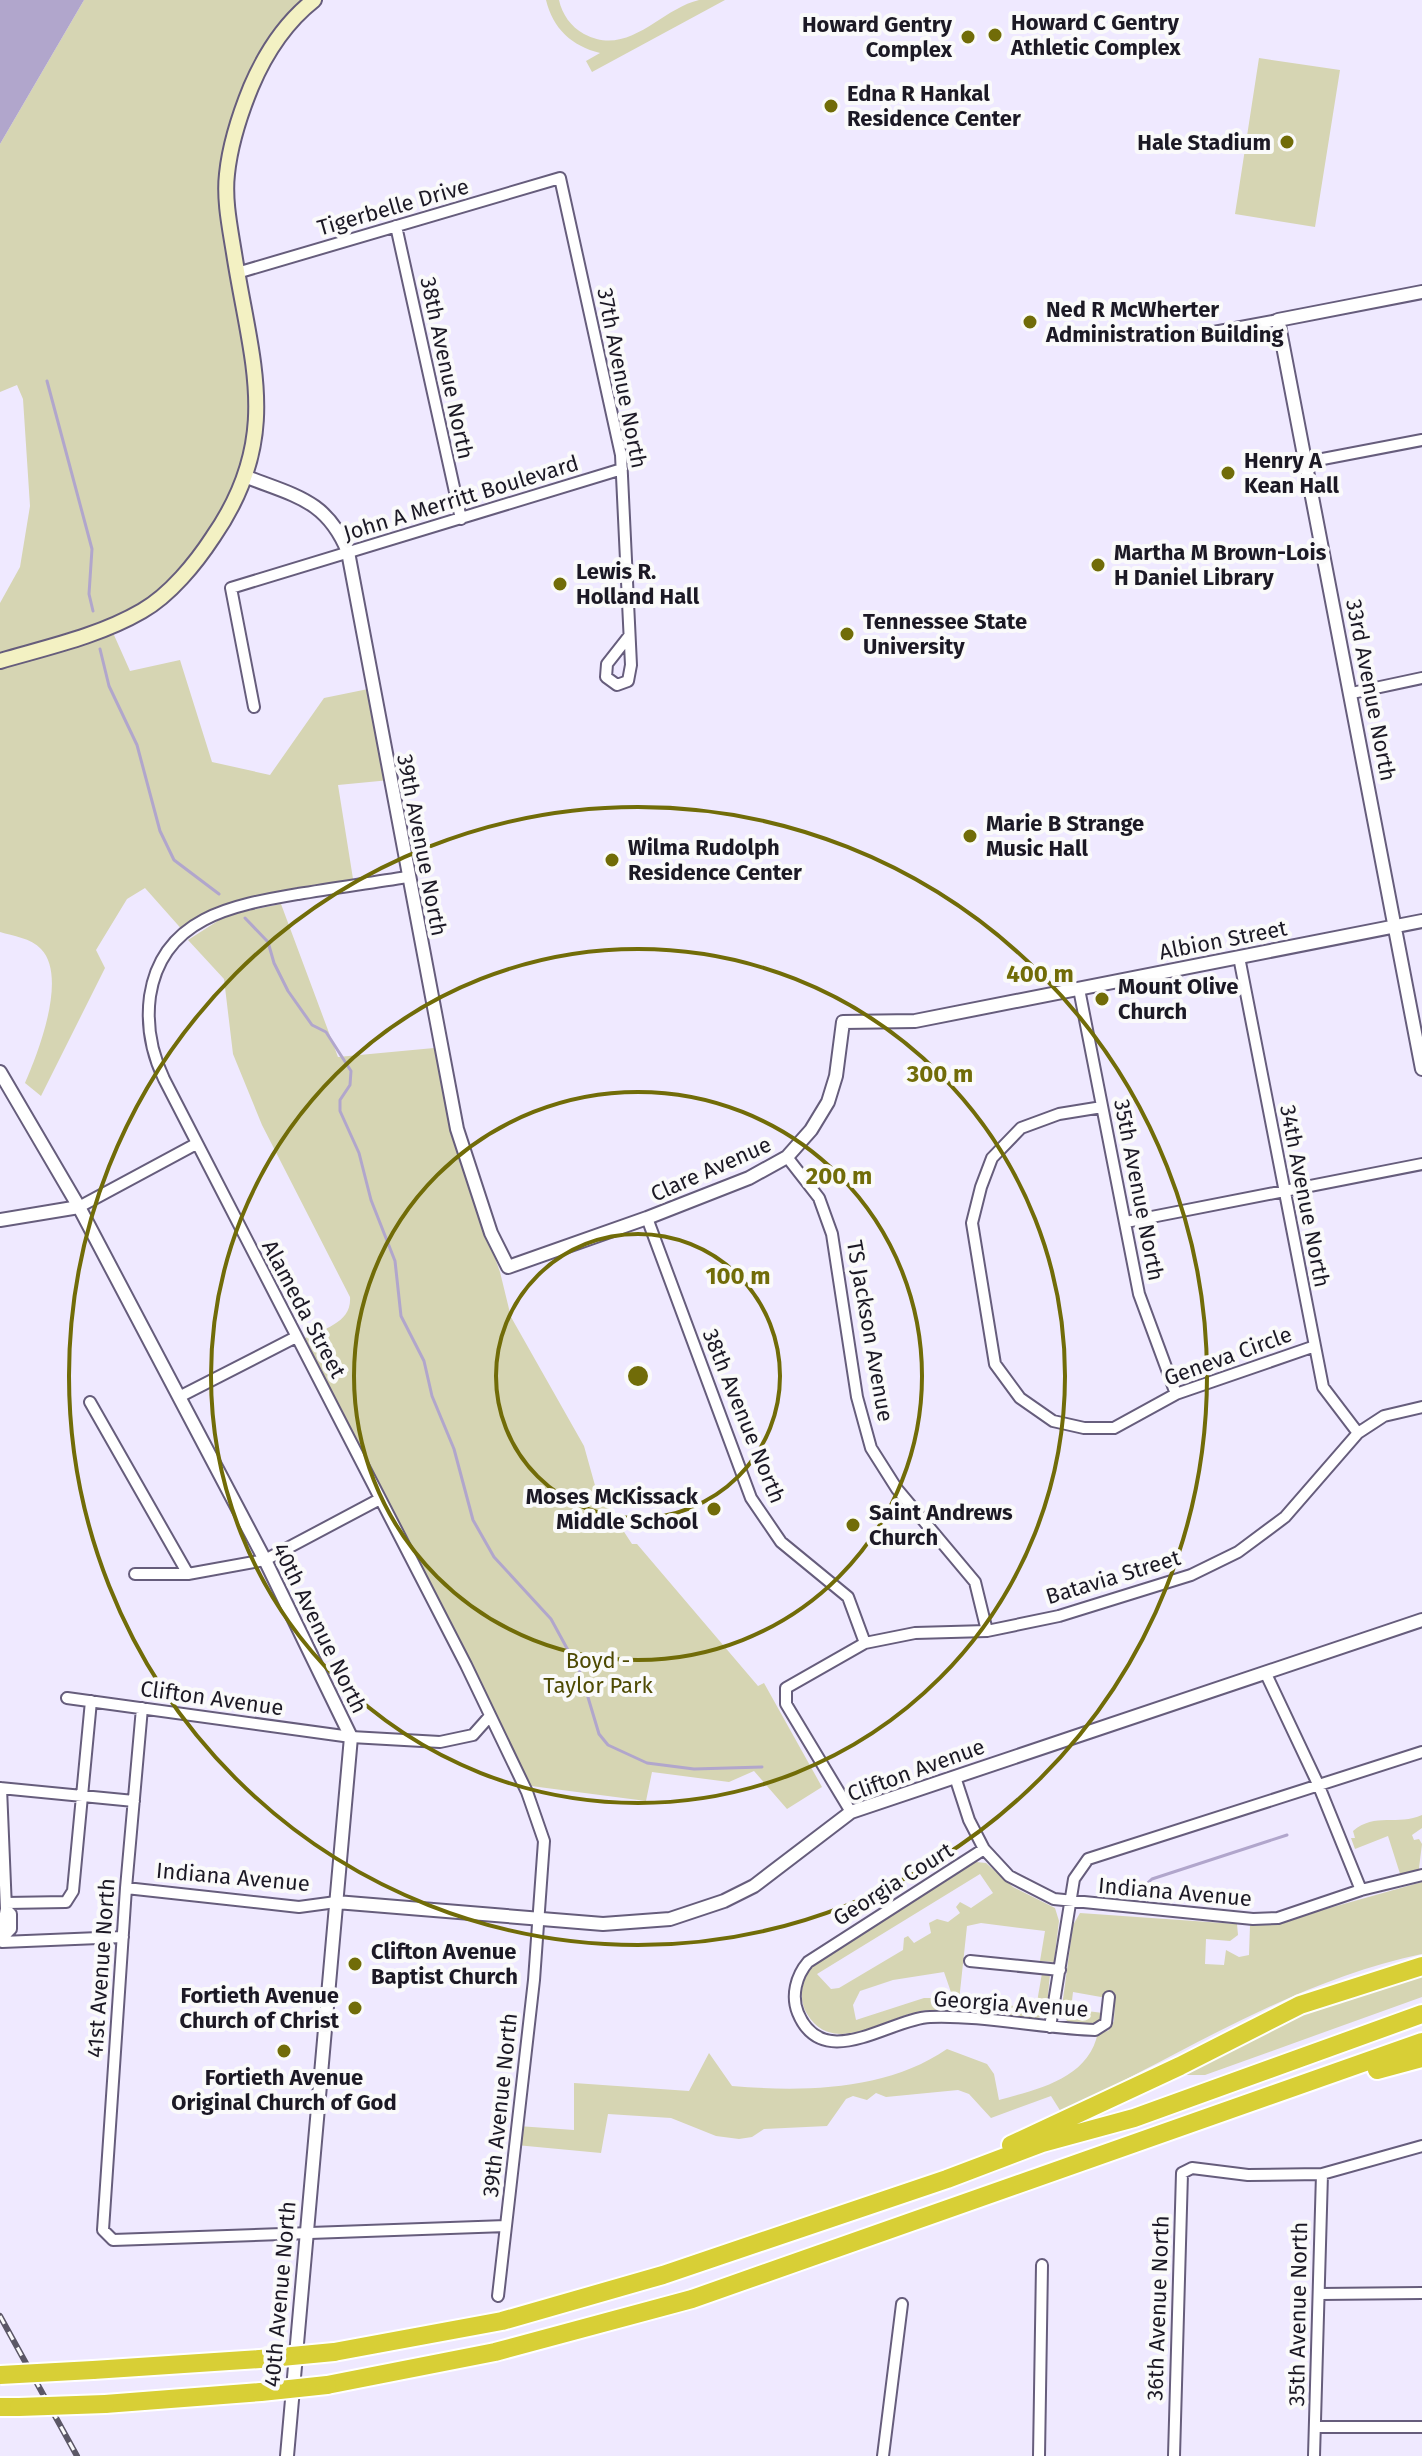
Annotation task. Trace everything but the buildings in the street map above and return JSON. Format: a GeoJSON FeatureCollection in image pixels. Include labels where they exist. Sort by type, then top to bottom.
{"type":"FeatureCollection","features":[{"type":"Feature","properties":{"kind":"highway"},"geometry":{"type":"LineString","coordinates":[[947,2179],[1037,2130],[1180,2066],[1300,2005],[1416,1966]]}},
{"type":"Feature","properties":{"kind":"highway"},"geometry":{"type":"LineString","coordinates":[[0,2375],[334,2352],[516,2317],[663,2275],[947,2179],[1042,2143],[1134,2118],[1422,2014]]}},
{"type":"Feature","properties":{"kind":"highway"},"geometry":{"type":"LineString","coordinates":[[9,2407],[105,2404],[327,2385],[495,2352],[692,2299],[1422,2042]]}},
{"type":"Feature","properties":{"kind":"highway"},"geometry":{"type":"LineString","coordinates":[[1235,2109],[1422,2058]]}},
{"type":"Feature","properties":{"kind":"main road"},"geometry":{"type":"LineString","coordinates":[[0,661],[82,637],[144,610],[196,562],[229,514],[247,477],[257,391],[253,351],[228,218],[227,175],[241,111],[261,62],[299,12],[314,0]]}},
{"type":"Feature","properties":{"kind":"street","name":"Tigerbelle Drive"},"geometry":{"type":"LineString","coordinates":[[237,273],[560,178]]}},
{"type":"Feature","properties":{"kind":"street","name":"37th Avenue North"},"geometry":{"type":"LineString","coordinates":[[560,178],[622,469],[629,636]]}},
{"type":"Feature","properties":{"kind":"street","name":"38th Avenue North"},"geometry":{"type":"LineString","coordinates":[[396,226],[461,519]]}},
{"type":"Feature","properties":{"kind":"street"},"geometry":{"type":"LineString","coordinates":[[1203,334],[1422,292]]}},
{"type":"Feature","properties":{"kind":"street","name":"33rd Avenue North"},"geometry":{"type":"LineString","coordinates":[[1278,320],[1422,1069]]}},
{"type":"Feature","properties":{"kind":"street"},"geometry":{"type":"LineString","coordinates":[[1307,462],[1422,440]]}},
{"type":"Feature","properties":{"kind":"street","name":"John A Merritt Boulevard"},"geometry":{"type":"LineString","coordinates":[[254,707],[231,588],[622,469]]}},
{"type":"Feature","properties":{"kind":"street","name":"39th Avenue North"},"geometry":{"type":"LineString","coordinates":[[247,477],[318,507],[336,526],[348,552],[457,1129],[491,1233],[508,1267]]}},
{"type":"Feature","properties":{"kind":"street"},"geometry":{"type":"LineString","coordinates":[[1352,693],[1422,678]]}},
{"type":"Feature","properties":{"kind":"street","name":"Alameda Street"},"geometry":{"type":"LineString","coordinates":[[407,877],[243,903],[214,913],[194,926],[171,949],[152,987],[150,1041],[161,1074],[196,1144],[466,1665],[527,1792],[544,1841],[540,1918]]}},
{"type":"Feature","properties":{"kind":"street","name":"Albion Street"},"geometry":{"type":"LineString","coordinates":[[843,1022],[915,1021],[1422,921]]}},
{"type":"Feature","properties":{"kind":"street","name":"34th Avenue North"},"geometry":{"type":"LineString","coordinates":[[1239,957],[1323,1387],[1358,1433]]}},
{"type":"Feature","properties":{"kind":"street","name":"35th Avenue North"},"geometry":{"type":"LineString","coordinates":[[1079,989],[1139,1294],[1176,1394]]}},
{"type":"Feature","properties":{"kind":"street","name":"Clare Avenue"},"geometry":{"type":"LineString","coordinates":[[508,1267],[749,1178],[787,1157],[811,1130],[828,1102],[836,1076],[843,1022]]}},
{"type":"Feature","properties":{"kind":"street","name":"40th Avenue North"},"geometry":{"type":"LineString","coordinates":[[0,1072],[79,1207],[265,1560],[351,1737],[287,2456]]}},
{"type":"Feature","properties":{"kind":"street","name":"Geneva Circle"},"geometry":{"type":"LineString","coordinates":[[1102,1107],[1059,1114],[1021,1128],[992,1158],[972,1223],[995,1364],[1020,1398],[1053,1421],[1084,1428],[1114,1428],[1176,1394],[1315,1346]]}},
{"type":"Feature","properties":{"kind":"street"},"geometry":{"type":"LineString","coordinates":[[0,1220],[79,1207],[196,1144]]}},
{"type":"Feature","properties":{"kind":"street","name":"TS Jackson Avenue"},"geometry":{"type":"LineString","coordinates":[[787,1157],[819,1198],[832,1234],[857,1397],[871,1448],[897,1489],[975,1582],[987,1631]]}},
{"type":"Feature","properties":{"kind":"street"},"geometry":{"type":"LineString","coordinates":[[1126,1222],[1422,1164]]}},
{"type":"Feature","properties":{"kind":"street","name":"38th Avenue North"},"geometry":{"type":"LineString","coordinates":[[647,1218],[751,1498],[781,1542],[848,1597],[865,1643]]}},
{"type":"Feature","properties":{"kind":"street"},"geometry":{"type":"LineString","coordinates":[[179,1397],[296,1337]]}},
{"type":"Feature","properties":{"kind":"street"},"geometry":{"type":"LineString","coordinates":[[90,1402],[188,1574]]}},
{"type":"Feature","properties":{"kind":"street","name":"Batavia Street"},"geometry":{"type":"LineString","coordinates":[[851,1812],[786,1704],[786,1688],[865,1643],[915,1633],[987,1631],[1059,1616],[1191,1575],[1238,1552],[1285,1517],[1358,1433],[1384,1416],[1422,1407]]}},
{"type":"Feature","properties":{"kind":"street"},"geometry":{"type":"LineString","coordinates":[[135,1574],[188,1574],[265,1560],[378,1500]]}},
{"type":"Feature","properties":{"kind":"street","name":"Clifton Avenue"},"geometry":{"type":"LineString","coordinates":[[336,1902],[603,1924],[659,1922],[724,1901],[778,1871],[851,1812],[1422,1620]]}},
{"type":"Feature","properties":{"kind":"street"},"geometry":{"type":"LineString","coordinates":[[1266,1674],[1318,1784],[1361,1890]]}},
{"type":"Feature","properties":{"kind":"street","name":"Clifton Avenue"},"geometry":{"type":"LineString","coordinates":[[67,1698],[351,1737],[440,1742],[464,1739],[478,1731],[489,1717]]}},
{"type":"Feature","properties":{"kind":"street"},"geometry":{"type":"LineString","coordinates":[[6,1906],[66,1902],[73,1891],[91,1701]]}},
{"type":"Feature","properties":{"kind":"street","name":"41st Avenue North"},"geometry":{"type":"LineString","coordinates":[[142,1708],[126,1888],[103,2230],[113,2240],[305,2231]]}},
{"type":"Feature","properties":{"kind":"street"},"geometry":{"type":"LineString","coordinates":[[1050,2027],[1077,1872],[1094,1855],[1422,1752]]}},
{"type":"Feature","properties":{"kind":"street","name":"Georgia Court"},"geometry":{"type":"LineString","coordinates":[[800,2017],[796,1986],[808,1962],[984,1849],[969,1820],[955,1777]]}},
{"type":"Feature","properties":{"kind":"street"},"geometry":{"type":"LineString","coordinates":[[123,1937],[4,1939],[2,1929],[6,1906],[1,1788],[134,1801]]}},
{"type":"Feature","properties":{"kind":"street","name":"Indiana Avenue"},"geometry":{"type":"LineString","coordinates":[[984,1849],[1023,1885],[1054,1899],[1271,1919],[1361,1890],[1422,1875]]}},
{"type":"Feature","properties":{"kind":"street","name":"Indiana Avenue"},"geometry":{"type":"LineString","coordinates":[[126,1888],[299,1907],[336,1902]]}},
{"type":"Feature","properties":{"kind":"street","name":"39th Avenue North"},"geometry":{"type":"LineString","coordinates":[[498,2296],[540,1918]]}},
{"type":"Feature","properties":{"kind":"street"},"geometry":{"type":"LineString","coordinates":[[970,1961],[1060,1970]]}},
{"type":"Feature","properties":{"kind":"street","name":"Georgia Avenue"},"geometry":{"type":"LineString","coordinates":[[800,2017],[818,2035],[840,2042],[931,2017],[1100,2029],[1106,2023],[1109,1997]]}},
{"type":"Feature","properties":{"kind":"street"},"geometry":{"type":"LineString","coordinates":[[1322,2174],[1422,2146]]}},
{"type":"Feature","properties":{"kind":"street","name":"36th Avenue North"},"geometry":{"type":"LineString","coordinates":[[1174,2456],[1182,2173],[1192,2168],[1248,2175],[1322,2174]]}},
{"type":"Feature","properties":{"kind":"street","name":"35th Avenue North"},"geometry":{"type":"LineString","coordinates":[[1314,2456],[1322,2174]]}},
{"type":"Feature","properties":{"kind":"street"},"geometry":{"type":"LineString","coordinates":[[305,2231],[506,2226]]}},
{"type":"Feature","properties":{"kind":"street"},"geometry":{"type":"LineString","coordinates":[[1039,2456],[1042,2265]]}},
{"type":"Feature","properties":{"kind":"street"},"geometry":{"type":"LineString","coordinates":[[1320,2294],[1422,2293]]}},
{"type":"Feature","properties":{"kind":"street"},"geometry":{"type":"LineString","coordinates":[[883,2456],[902,2304]]}},
{"type":"Feature","properties":{"kind":"street"},"geometry":{"type":"LineString","coordinates":[[1316,2427],[1422,2427]]}},
{"type":"Feature","properties":{"kind":"green space"},"geometry":{"type":"Polygon","coordinates":[[[84,0],[314,0],[261,62],[227,175],[257,406],[229,514],[144,610],[110,626],[130,671],[180,660],[212,762],[270,775],[324,698],[373,688],[390,780],[338,785],[354,885],[243,903],[185,933],[145,888],[127,899],[96,950],[105,968],[41,1096],[25,1083],[48,1015],[52,978],[49,962],[32,942],[0,932],[0,603],[20,567],[30,506],[23,399],[17,385],[0,392],[0,144],[84,0]]]}},
{"type":"Feature","properties":{"kind":"green space"},"geometry":{"type":"Polygon","coordinates":[[[546,0],[559,0],[568,20],[584,34],[600,40],[615,40],[644,29],[685,5],[699,0],[725,0],[592,72],[586,61],[600,53],[581,46],[565,35],[553,20],[546,0]]]}},
{"type":"Feature","properties":{"kind":"green space","name":"Hale Stadium"},"geometry":{"type":"Polygon","coordinates":[[[1259,58],[1340,70],[1315,227],[1235,214],[1259,58]]]}},
{"type":"Feature","properties":{"kind":"green space","name":"Boyd - Taylor Park"},"geometry":{"type":"Polygon","coordinates":[[[281,904],[338,1057],[434,1048],[456,1149],[500,1272],[511,1317],[584,1446],[596,1489],[632,1544],[637,1544],[758,1686],[764,1683],[822,1787],[787,1809],[754,1771],[729,1782],[652,1772],[646,1801],[531,1786],[303,1339],[341,1319],[349,1306],[350,1297],[262,1125],[233,1054],[224,979],[188,940],[227,915],[281,904]]]}},
{"type":"Feature","properties":{"kind":"green space"},"geometry":{"type":"Polygon","coordinates":[[[1422,1815],[1422,1828],[1412,1835],[1422,1844],[1418,1876],[1402,1880],[1388,1836],[1355,1849],[1351,1838],[1355,1838],[1353,1831],[1361,1825],[1422,1815]]]}},
{"type":"Feature","properties":{"kind":"green space"},"geometry":{"type":"Polygon","coordinates":[[[976,1862],[986,1863],[1013,1887],[1055,1908],[1059,1921],[1054,1962],[1040,1961],[1045,1931],[981,1923],[967,1926],[959,2001],[1036,2008],[1042,1973],[1050,1974],[1047,2006],[1041,2017],[1017,2020],[931,2010],[916,2012],[866,2030],[833,2033],[819,2027],[804,2008],[802,1991],[810,1968],[976,1862]],[[980,1874],[817,1974],[831,1989],[839,1988],[903,1950],[904,1938],[908,1936],[914,1943],[931,1933],[929,1923],[937,1919],[948,1922],[960,1913],[956,1907],[960,1902],[971,1908],[993,1893],[980,1874]],[[944,1972],[893,1980],[860,1991],[853,2005],[856,2020],[924,1998],[953,1998],[944,1972]]]}},
{"type":"Feature","properties":{"kind":"green space"},"geometry":{"type":"Polygon","coordinates":[[[1422,1882],[1422,1954],[1374,1966],[1282,2001],[1061,2112],[1051,2096],[991,2118],[969,2094],[958,2090],[886,2097],[876,2093],[867,2100],[853,2096],[846,2099],[827,2126],[764,2129],[752,2137],[739,2139],[716,2136],[671,2118],[608,2114],[601,2153],[516,2145],[518,2126],[574,2130],[574,2083],[689,2091],[709,2053],[732,2086],[787,2089],[871,2081],[923,2063],[947,2049],[987,2064],[994,2074],[999,2100],[1060,2080],[1084,2061],[1093,2048],[1098,2032],[1108,2031],[1114,2021],[1115,1995],[1101,1997],[1073,1992],[1071,2009],[1103,2013],[1098,2025],[1068,2022],[1061,2014],[1073,1925],[1080,1913],[1237,1924],[1238,1935],[1230,1941],[1206,1939],[1205,1964],[1224,1965],[1226,1950],[1239,1957],[1249,1955],[1250,1925],[1276,1923],[1422,1882]]]}},
{"type":"Feature","properties":{"kind":"green space"},"geometry":{"type":"Polygon","coordinates":[[[1422,1976],[1422,1997],[1205,2075],[1185,2075],[1304,2013],[1422,1976]]]}},
{"type":"Feature","properties":{"kind":"shaded area"},"geometry":{"type":"Polygon","coordinates":[[[0,0],[84,0],[0,144],[0,0]]]}},
{"type":"Feature","properties":{"kind":"waterway"},"geometry":{"type":"LineString","coordinates":[[47,381],[92,549],[89,594],[93,611]]}},
{"type":"Feature","properties":{"kind":"waterway"},"geometry":{"type":"LineString","coordinates":[[100,649],[109,686],[137,745],[160,831],[174,860],[219,894]]}},
{"type":"Feature","properties":{"kind":"waterway"},"geometry":{"type":"LineString","coordinates":[[245,918],[268,942],[288,991],[312,1025],[326,1032],[351,1071],[350,1085],[340,1100],[340,1111],[359,1153],[371,1200],[395,1261],[401,1316],[424,1361],[432,1396],[454,1449],[473,1520],[494,1557],[551,1619],[581,1674],[599,1734],[608,1745],[647,1763],[694,1769],[762,1767]]}},
{"type":"Feature","properties":{"kind":"waterway"},"geometry":{"type":"LineString","coordinates":[[1142,1888],[1152,1879],[1287,1835]]}},
{"type":"Feature","properties":{"kind":"railway"},"geometry":{"type":"LineString","coordinates":[[0,2316],[77,2456]]}},
{"type":"Feature","properties":{"kind":"place","name":"Howard C Gentry Athletic Complex"},"geometry":{"type":"Point","coordinates":[995,35]}},
{"type":"Feature","properties":{"kind":"place","name":"Howard Gentry Complex"},"geometry":{"type":"Point","coordinates":[968,37]}},
{"type":"Feature","properties":{"kind":"place","name":"Edna R Hankal Residence Center"},"geometry":{"type":"Point","coordinates":[831,106]}},
{"type":"Feature","properties":{"kind":"place","name":"Hale Stadium"},"geometry":{"type":"Point","coordinates":[1287,142]}},
{"type":"Feature","properties":{"kind":"place","name":"Ned R McWherter Administration Building"},"geometry":{"type":"Point","coordinates":[1030,322]}},
{"type":"Feature","properties":{"kind":"place","name":"Henry A Kean Hall"},"geometry":{"type":"Point","coordinates":[1228,473]}},
{"type":"Feature","properties":{"kind":"place","name":"Martha M Brown-Lois H Daniel Library"},"geometry":{"type":"Point","coordinates":[1098,565]}},
{"type":"Feature","properties":{"kind":"place","name":"Lewis R. Holland Hall"},"geometry":{"type":"Point","coordinates":[560,584]}},
{"type":"Feature","properties":{"kind":"place","name":"Tennessee State University"},"geometry":{"type":"Point","coordinates":[847,634]}},
{"type":"Feature","properties":{"kind":"place","name":"Marie B Strange Music Hall"},"geometry":{"type":"Point","coordinates":[970,836]}},
{"type":"Feature","properties":{"kind":"place","name":"Wilma Rudolph Residence Center"},"geometry":{"type":"Point","coordinates":[612,860]}},
{"type":"Feature","properties":{"kind":"place","name":"Mount Olive Church"},"geometry":{"type":"Point","coordinates":[1102,999]}},
{"type":"Feature","properties":{"kind":"place","name":"Moses McKissack Middle School"},"geometry":{"type":"Point","coordinates":[714,1509]}},
{"type":"Feature","properties":{"kind":"place","name":"Saint Andrews Church"},"geometry":{"type":"Point","coordinates":[853,1525]}},
{"type":"Feature","properties":{"kind":"place","name":"Clifton Avenue Baptist Church"},"geometry":{"type":"Point","coordinates":[355,1964]}},
{"type":"Feature","properties":{"kind":"place","name":"Fortieth Avenue Church of Christ"},"geometry":{"type":"Point","coordinates":[355,2008]}},
{"type":"Feature","properties":{"kind":"place","name":"Fortieth Avenue Original Church of God"},"geometry":{"type":"Point","coordinates":[284,2051]}}]}
